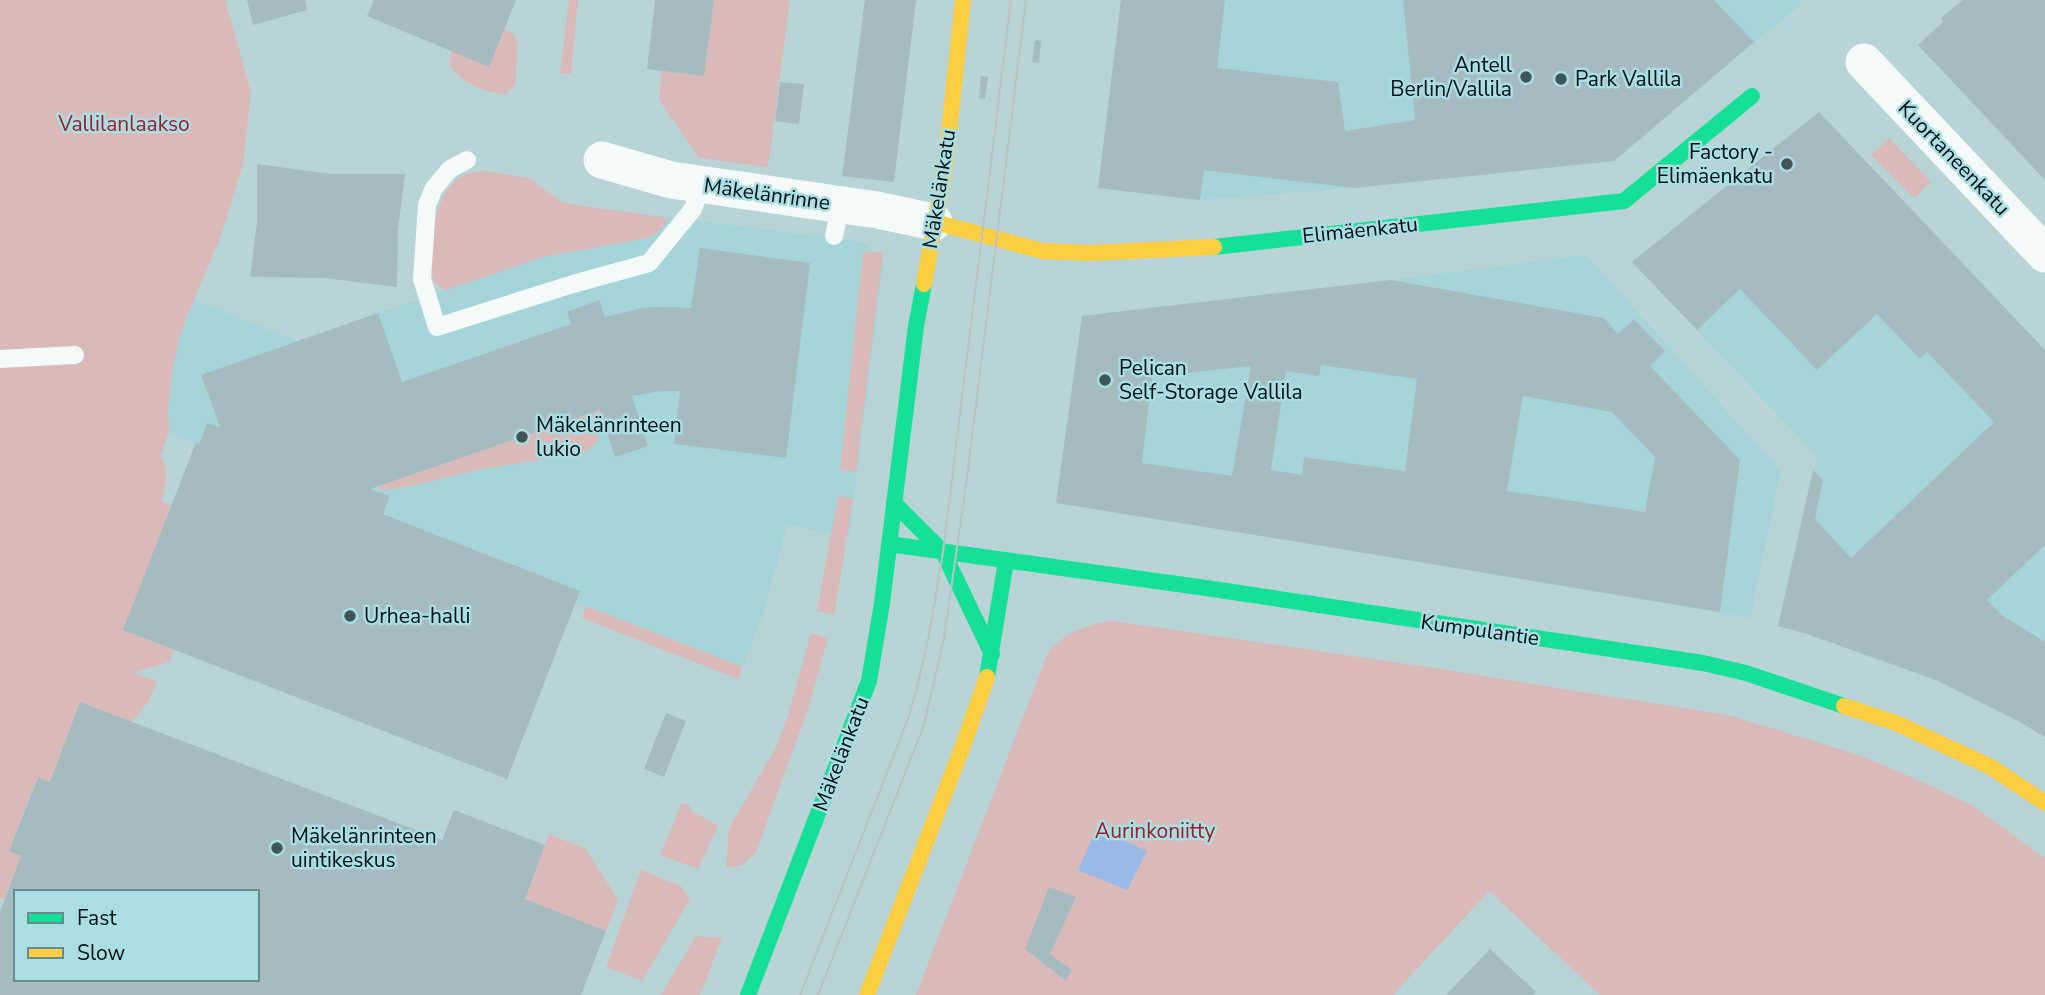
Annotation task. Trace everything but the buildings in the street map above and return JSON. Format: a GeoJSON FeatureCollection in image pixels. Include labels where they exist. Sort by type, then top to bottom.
{"type":"FeatureCollection","features":[{"type":"Feature","properties":{"kind":"main road","name":"Mäkelänkatu"},"geometry":{"type":"LineString","coordinates":[[748,995],[869,681],[882,603],[916,326],[946,160],[963,0]]}},
{"type":"Feature","properties":{"kind":"main road","name":"Elimäenkatu"},"geometry":{"type":"LineString","coordinates":[[934,222],[1042,251],[1090,253],[1217,247],[1624,201],[1752,96]]}},
{"type":"Feature","properties":{"kind":"main road"},"geometry":{"type":"LineString","coordinates":[[894,503],[943,552],[992,654]]}},
{"type":"Feature","properties":{"kind":"main road","name":"Kumpulantie"},"geometry":{"type":"LineString","coordinates":[[889,544],[1206,588],[1703,663],[1746,673],[1896,723],[1991,767],[2045,803]]}},
{"type":"Feature","properties":{"kind":"main road"},"geometry":{"type":"LineString","coordinates":[[867,995],[987,678],[1006,561]]}},
{"type":"Feature","properties":{"kind":"street","name":"Kuortaneenkatu"},"geometry":{"type":"LineString","coordinates":[[1864,62],[2045,254]]}},
{"type":"Feature","properties":{"kind":"street","name":"Mäkelänrinne"},"geometry":{"type":"LineString","coordinates":[[602,160],[671,180],[702,184],[838,220],[877,209],[934,222]]}},
{"type":"Feature","properties":{"kind":"lane"},"geometry":{"type":"LineString","coordinates":[[467,160],[442,178],[427,205],[422,279],[437,327],[649,263],[693,209],[702,184]]}},
{"type":"Feature","properties":{"kind":"lane"},"geometry":{"type":"LineString","coordinates":[[0,359],[75,355]]}},
{"type":"Feature","properties":{"kind":"shaded area"},"geometry":{"type":"Polygon","coordinates":[[[1121,0],[1798,0],[1802,4],[1614,161],[1354,188],[1200,200],[1098,188],[1121,0]]]}},
{"type":"Feature","properties":{"kind":"shaded area"},"geometry":{"type":"Polygon","coordinates":[[[1819,112],[2045,350],[2045,737],[1936,680],[1778,626],[1817,456],[1632,262],[1819,112]]]}},
{"type":"Feature","properties":{"kind":"shaded area","name":"Mäkelänrinteen lukio"},"geometry":{"type":"Polygon","coordinates":[[[549,202],[864,242],[883,266],[849,537],[787,525],[766,606],[743,667],[577,602],[580,591],[169,432],[168,411],[173,367],[179,340],[194,300],[299,341],[543,257],[549,202]]]}},
{"type":"Feature","properties":{"kind":"shaded area"},"geometry":{"type":"Polygon","coordinates":[[[1586,255],[1781,471],[1750,618],[1056,503],[1082,316],[1586,255]]]}},
{"type":"Feature","properties":{"kind":"shaded area"},"geometry":{"type":"Polygon","coordinates":[[[1097,828],[1147,851],[1127,890],[1078,870],[1097,828]]]}},
{"type":"Feature","properties":{"kind":"green space","name":"Vallilanlaakso"},"geometry":{"type":"Polygon","coordinates":[[[0,0],[225,0],[251,92],[243,164],[221,236],[186,318],[173,367],[168,411],[169,432],[160,456],[166,472],[161,502],[172,505],[124,630],[174,650],[169,662],[133,673],[157,681],[149,701],[132,722],[80,702],[50,782],[37,777],[9,851],[21,856],[5,899],[0,899],[0,0]]]}},
{"type":"Feature","properties":{"kind":"green space"},"geometry":{"type":"Polygon","coordinates":[[[569,0],[578,0],[571,74],[560,73],[569,0]]]}},
{"type":"Feature","properties":{"kind":"green space"},"geometry":{"type":"Polygon","coordinates":[[[714,0],[790,0],[768,167],[699,158],[659,100],[662,71],[704,76],[714,0]]]}},
{"type":"Feature","properties":{"kind":"green space"},"geometry":{"type":"Polygon","coordinates":[[[504,30],[514,34],[518,43],[515,85],[506,94],[474,86],[449,65],[452,51],[489,66],[504,30]]]}},
{"type":"Feature","properties":{"kind":"green space"},"geometry":{"type":"Polygon","coordinates":[[[1889,138],[1931,182],[1914,198],[1871,155],[1889,138]]]}},
{"type":"Feature","properties":{"kind":"green space"},"geometry":{"type":"Polygon","coordinates":[[[486,171],[529,178],[563,203],[668,218],[661,230],[648,238],[543,257],[446,290],[434,283],[430,265],[433,230],[439,206],[456,180],[470,173],[486,171]]]}},
{"type":"Feature","properties":{"kind":"green space"},"geometry":{"type":"Polygon","coordinates":[[[863,251],[883,252],[856,472],[840,470],[863,251]]]}},
{"type":"Feature","properties":{"kind":"green space"},"geometry":{"type":"Polygon","coordinates":[[[600,410],[600,435],[594,445],[584,453],[477,470],[381,491],[379,486],[600,410]]]}},
{"type":"Feature","properties":{"kind":"green space"},"geometry":{"type":"Polygon","coordinates":[[[838,496],[853,499],[834,615],[817,611],[838,496]]]}},
{"type":"Feature","properties":{"kind":"green space"},"geometry":{"type":"Polygon","coordinates":[[[586,606],[743,667],[738,679],[582,618],[586,606]]]}},
{"type":"Feature","properties":{"kind":"green space","name":"Aurinkoniitty"},"geometry":{"type":"Polygon","coordinates":[[[1112,621],[1421,666],[1732,716],[1859,755],[1970,804],[2045,858],[2045,995],[1600,995],[1489,891],[1393,995],[916,995],[1048,652],[1077,630],[1112,621]]]}},
{"type":"Feature","properties":{"kind":"green space"},"geometry":{"type":"Polygon","coordinates":[[[811,633],[828,638],[808,709],[756,852],[742,865],[726,868],[729,828],[775,749],[787,719],[811,633]]]}},
{"type":"Feature","properties":{"kind":"green space"},"geometry":{"type":"Polygon","coordinates":[[[681,804],[688,804],[692,811],[718,826],[698,869],[661,854],[681,804]]]}},
{"type":"Feature","properties":{"kind":"green space"},"geometry":{"type":"Polygon","coordinates":[[[549,834],[586,849],[618,900],[606,931],[525,899],[549,834]]]}},
{"type":"Feature","properties":{"kind":"green space"},"geometry":{"type":"Polygon","coordinates":[[[641,870],[681,886],[690,899],[642,981],[606,967],[641,870]]]}},
{"type":"Feature","properties":{"kind":"green space"},"geometry":{"type":"Polygon","coordinates":[[[696,936],[722,938],[700,995],[661,995],[696,936]]]}},
{"type":"Feature","properties":{"kind":"tram line"},"geometry":{"type":"LineString","coordinates":[[800,995],[908,719],[924,657],[943,552],[1011,0]]}},
{"type":"Feature","properties":{"kind":"tram line"},"geometry":{"type":"LineString","coordinates":[[818,995],[924,725],[944,638],[967,478],[1026,0]]}},
{"type":"Feature","properties":{"kind":"traffic: fast"},"geometry":{"type":"LineString","coordinates":[[1214,247],[1624,201],[1752,96]]}},
{"type":"Feature","properties":{"kind":"traffic: fast"},"geometry":{"type":"LineString","coordinates":[[748,995],[869,681],[882,603],[916,326],[924,284]]}},
{"type":"Feature","properties":{"kind":"traffic: fast"},"geometry":{"type":"LineString","coordinates":[[894,503],[943,552],[992,654]]}},
{"type":"Feature","properties":{"kind":"traffic: fast"},"geometry":{"type":"LineString","coordinates":[[889,544],[1206,588],[1703,663],[1746,673],[1844,706]]}},
{"type":"Feature","properties":{"kind":"traffic: fast"},"geometry":{"type":"LineString","coordinates":[[987,677],[1006,561]]}},
{"type":"Feature","properties":{"kind":"traffic: slow"},"geometry":{"type":"LineString","coordinates":[[924,284],[946,160],[963,0]]}},
{"type":"Feature","properties":{"kind":"traffic: slow"},"geometry":{"type":"LineString","coordinates":[[934,222],[1042,251],[1090,253],[1214,247]]}},
{"type":"Feature","properties":{"kind":"traffic: slow"},"geometry":{"type":"LineString","coordinates":[[867,995],[987,677]]}},
{"type":"Feature","properties":{"kind":"traffic: slow"},"geometry":{"type":"LineString","coordinates":[[1844,706],[1896,723],[1991,767],[2045,803]]}},
{"type":"Feature","properties":{"kind":"place","name":"Antell Berlin/Vallila"},"geometry":{"type":"Point","coordinates":[1526,77]}},
{"type":"Feature","properties":{"kind":"place","name":"Park Vallila"},"geometry":{"type":"Point","coordinates":[1561,79]}},
{"type":"Feature","properties":{"kind":"place","name":"Factory - Elimäenkatu"},"geometry":{"type":"Point","coordinates":[1787,164]}},
{"type":"Feature","properties":{"kind":"place","name":"Pelican Self-Storage Vallila"},"geometry":{"type":"Point","coordinates":[1105,380]}},
{"type":"Feature","properties":{"kind":"place","name":"Mäkelänrinteen lukio"},"geometry":{"type":"Point","coordinates":[522,437]}},
{"type":"Feature","properties":{"kind":"place","name":"Urhea-halli"},"geometry":{"type":"Point","coordinates":[350,616]}},
{"type":"Feature","properties":{"kind":"place","name":"Mäkelänrinteen uintikeskus"},"geometry":{"type":"Point","coordinates":[277,848]}}]}
